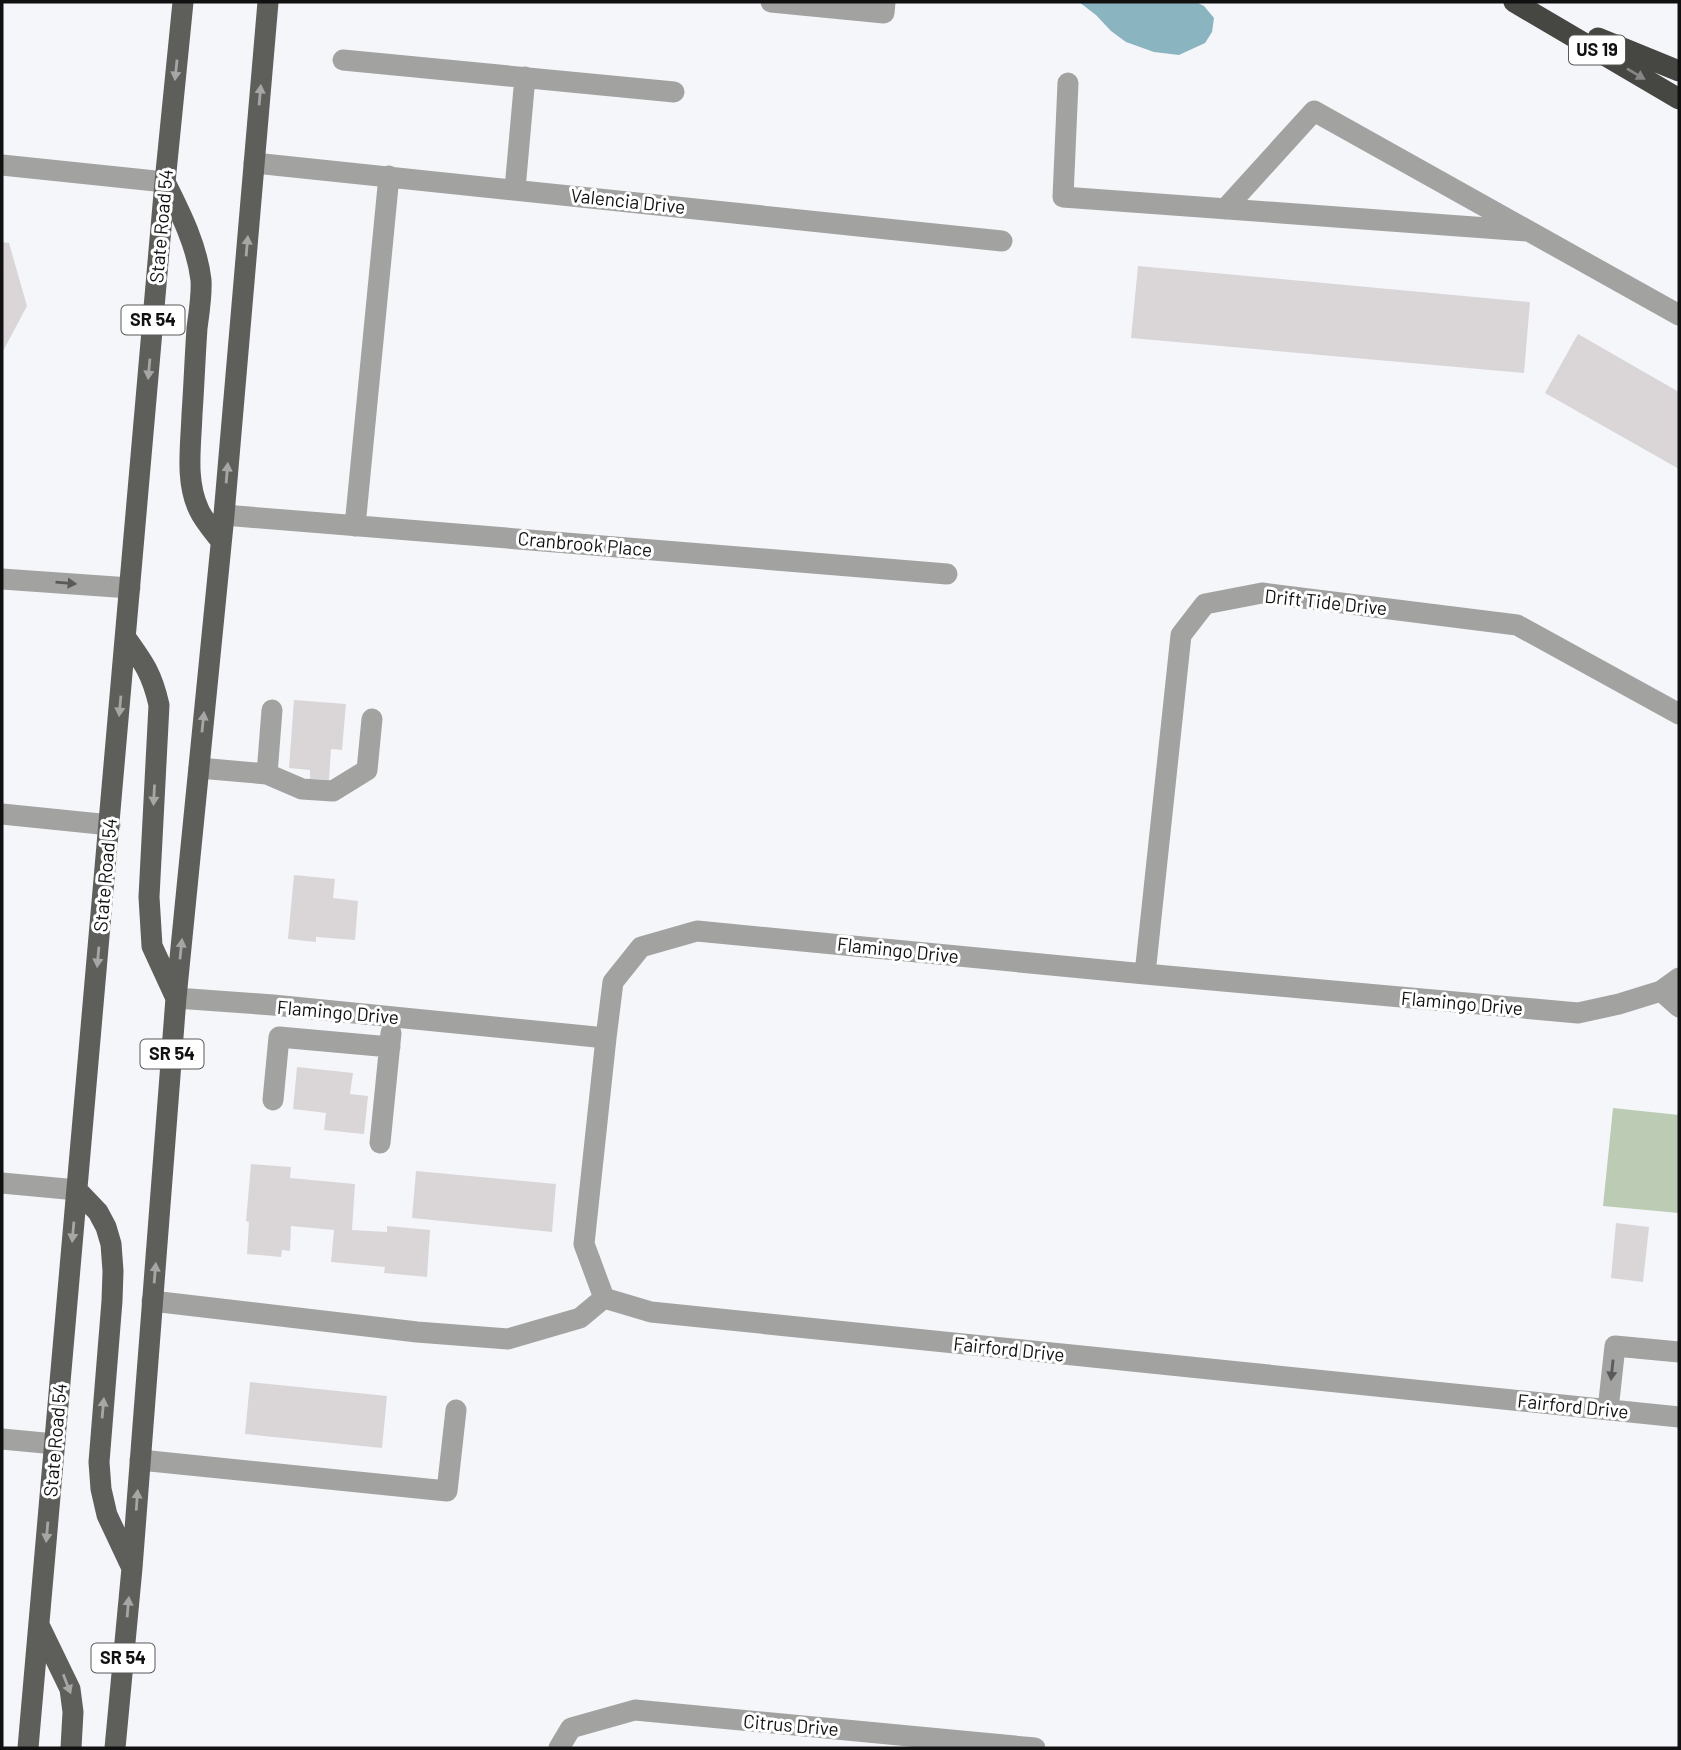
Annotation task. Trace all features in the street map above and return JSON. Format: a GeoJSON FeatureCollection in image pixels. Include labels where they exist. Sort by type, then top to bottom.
{"type":"FeatureCollection","features":[{"type":"Feature","properties":{"kind":"highway","name":"US 19"},"geometry":{"type":"LineString","coordinates":[[1514,2],[1679,99]]}},
{"type":"Feature","properties":{"kind":"highway"},"geometry":{"type":"LineString","coordinates":[[1537,14],[1679,71]]}},
{"type":"Feature","properties":{"kind":"main road","name":"State Road 54"},"geometry":{"type":"LineString","coordinates":[[28,1748],[183,2]]}},
{"type":"Feature","properties":{"kind":"main road","name":"SR 54"},"geometry":{"type":"LineString","coordinates":[[115,1748],[132,1568],[176,998],[224,515],[268,2]]}},
{"type":"Feature","properties":{"kind":"main road"},"geometry":{"type":"LineString","coordinates":[[165,182],[189,234],[201,282],[189,472],[199,510],[221,541]]}},
{"type":"Feature","properties":{"kind":"main road"},"geometry":{"type":"LineString","coordinates":[[126,638],[147,667],[159,705],[149,897],[152,946],[176,998]]}},
{"type":"Feature","properties":{"kind":"main road"},"geometry":{"type":"LineString","coordinates":[[77,1190],[98,1212],[111,1244],[112,1301],[99,1462],[107,1515],[132,1568]]}},
{"type":"Feature","properties":{"kind":"main road"},"geometry":{"type":"LineString","coordinates":[[39,1625],[70,1689],[74,1712],[71,1748]]}},
{"type":"Feature","properties":{"kind":"street"},"geometry":{"type":"LineString","coordinates":[[780,2],[884,13],[885,2]]}},
{"type":"Feature","properties":{"kind":"street"},"geometry":{"type":"LineString","coordinates":[[343,60],[674,92]]}},
{"type":"Feature","properties":{"kind":"street"},"geometry":{"type":"LineString","coordinates":[[514,189],[525,77]]}},
{"type":"Feature","properties":{"kind":"street"},"geometry":{"type":"LineString","coordinates":[[1068,83],[1063,197],[1528,231]]}},
{"type":"Feature","properties":{"kind":"street"},"geometry":{"type":"LineString","coordinates":[[1225,209],[1314,111],[1679,315]]}},
{"type":"Feature","properties":{"kind":"street","name":"Valencia Drive"},"geometry":{"type":"LineString","coordinates":[[254,163],[1002,241]]}},
{"type":"Feature","properties":{"kind":"street"},"geometry":{"type":"LineString","coordinates":[[2,165],[165,182]]}},
{"type":"Feature","properties":{"kind":"street"},"geometry":{"type":"LineString","coordinates":[[355,526],[389,176]]}},
{"type":"Feature","properties":{"kind":"street","name":"Cranbrook Place"},"geometry":{"type":"LineString","coordinates":[[224,515],[947,574]]}},
{"type":"Feature","properties":{"kind":"street"},"geometry":{"type":"LineString","coordinates":[[2,579],[130,588]]}},
{"type":"Feature","properties":{"kind":"street","name":"Drift Tide Drive"},"geometry":{"type":"LineString","coordinates":[[1145,974],[1181,635],[1205,604],[1262,593],[1517,625],[1679,714]]}},
{"type":"Feature","properties":{"kind":"street"},"geometry":{"type":"LineString","coordinates":[[267,774],[272,710]]}},
{"type":"Feature","properties":{"kind":"street"},"geometry":{"type":"LineString","coordinates":[[199,768],[267,774],[302,789],[333,791],[368,770],[372,719]]}},
{"type":"Feature","properties":{"kind":"street"},"geometry":{"type":"LineString","coordinates":[[2,814],[110,825]]}},
{"type":"Feature","properties":{"kind":"street","name":"Flamingo Drive"},"geometry":{"type":"LineString","coordinates":[[176,998],[606,1038],[613,982],[641,947],[697,931],[1578,1013],[1661,991],[1679,978]]}},
{"type":"Feature","properties":{"kind":"street"},"geometry":{"type":"LineString","coordinates":[[1661,991],[1679,1007]]}},
{"type":"Feature","properties":{"kind":"street"},"geometry":{"type":"LineString","coordinates":[[273,1100],[282,1006]]}},
{"type":"Feature","properties":{"kind":"street"},"geometry":{"type":"LineString","coordinates":[[380,1143],[392,1017]]}},
{"type":"Feature","properties":{"kind":"street"},"geometry":{"type":"LineString","coordinates":[[279,1037],[390,1047]]}},
{"type":"Feature","properties":{"kind":"street"},"geometry":{"type":"LineString","coordinates":[[152,1301],[417,1332],[508,1339],[580,1318],[604,1298],[584,1244],[606,1038]]}},
{"type":"Feature","properties":{"kind":"street"},"geometry":{"type":"LineString","coordinates":[[2,1183],[77,1190]]}},
{"type":"Feature","properties":{"kind":"street","name":"Fairford Drive"},"geometry":{"type":"LineString","coordinates":[[604,1298],[651,1312],[1679,1417]]}},
{"type":"Feature","properties":{"kind":"street"},"geometry":{"type":"LineString","coordinates":[[1608,1410],[1615,1346],[1679,1352]]}},
{"type":"Feature","properties":{"kind":"street"},"geometry":{"type":"LineString","coordinates":[[140,1460],[447,1491],[456,1410]]}},
{"type":"Feature","properties":{"kind":"street"},"geometry":{"type":"LineString","coordinates":[[2,1439],[55,1444]]}},
{"type":"Feature","properties":{"kind":"street","name":"Citrus Drive"},"geometry":{"type":"LineString","coordinates":[[559,1748],[571,1728],[635,1710],[1035,1748]]}},
{"type":"Feature","properties":{"kind":"green space"},"geometry":{"type":"Polygon","coordinates":[[[1613,1108],[1679,1115],[1679,1213],[1603,1206],[1613,1108]]]}},
{"type":"Feature","properties":{"kind":"water"},"geometry":{"type":"Polygon","coordinates":[[[1079,2],[1196,2],[1204,6],[1214,18],[1212,32],[1205,43],[1179,55],[1154,52],[1126,42],[1079,2]]]}},
{"type":"Feature","properties":{"kind":"building"},"geometry":{"type":"Polygon","coordinates":[[[2,242],[9,243],[27,306],[2,353],[2,242]]]}},
{"type":"Feature","properties":{"kind":"building"},"geometry":{"type":"Polygon","coordinates":[[[1138,266],[1530,302],[1524,373],[1131,338],[1138,266]]]}},
{"type":"Feature","properties":{"kind":"building"},"geometry":{"type":"Polygon","coordinates":[[[1578,334],[1679,392],[1679,469],[1545,393],[1578,334]]]}},
{"type":"Feature","properties":{"kind":"building"},"geometry":{"type":"Polygon","coordinates":[[[294,700],[346,704],[342,750],[331,749],[329,780],[310,779],[310,770],[289,768],[294,700]]]}},
{"type":"Feature","properties":{"kind":"building"},"geometry":{"type":"Polygon","coordinates":[[[294,875],[335,879],[333,898],[358,901],[355,940],[316,937],[316,942],[288,939],[294,875]]]}},
{"type":"Feature","properties":{"kind":"building"},"geometry":{"type":"Polygon","coordinates":[[[297,1067],[353,1073],[350,1094],[368,1096],[364,1134],[324,1130],[326,1113],[293,1109],[297,1067]]]}},
{"type":"Feature","properties":{"kind":"building"},"geometry":{"type":"Polygon","coordinates":[[[251,1164],[291,1167],[290,1178],[355,1184],[352,1230],[387,1232],[387,1226],[430,1230],[427,1277],[384,1273],[385,1267],[331,1262],[334,1230],[291,1226],[290,1251],[282,1250],[281,1257],[247,1254],[249,1222],[246,1221],[251,1164]]]}},
{"type":"Feature","properties":{"kind":"building"},"geometry":{"type":"Polygon","coordinates":[[[416,1171],[556,1184],[552,1232],[412,1218],[416,1171]]]}},
{"type":"Feature","properties":{"kind":"building"},"geometry":{"type":"Polygon","coordinates":[[[1616,1223],[1649,1227],[1643,1282],[1611,1278],[1616,1223]]]}},
{"type":"Feature","properties":{"kind":"building"},"geometry":{"type":"Polygon","coordinates":[[[250,1382],[387,1396],[382,1448],[245,1434],[250,1382]]]}}]}
